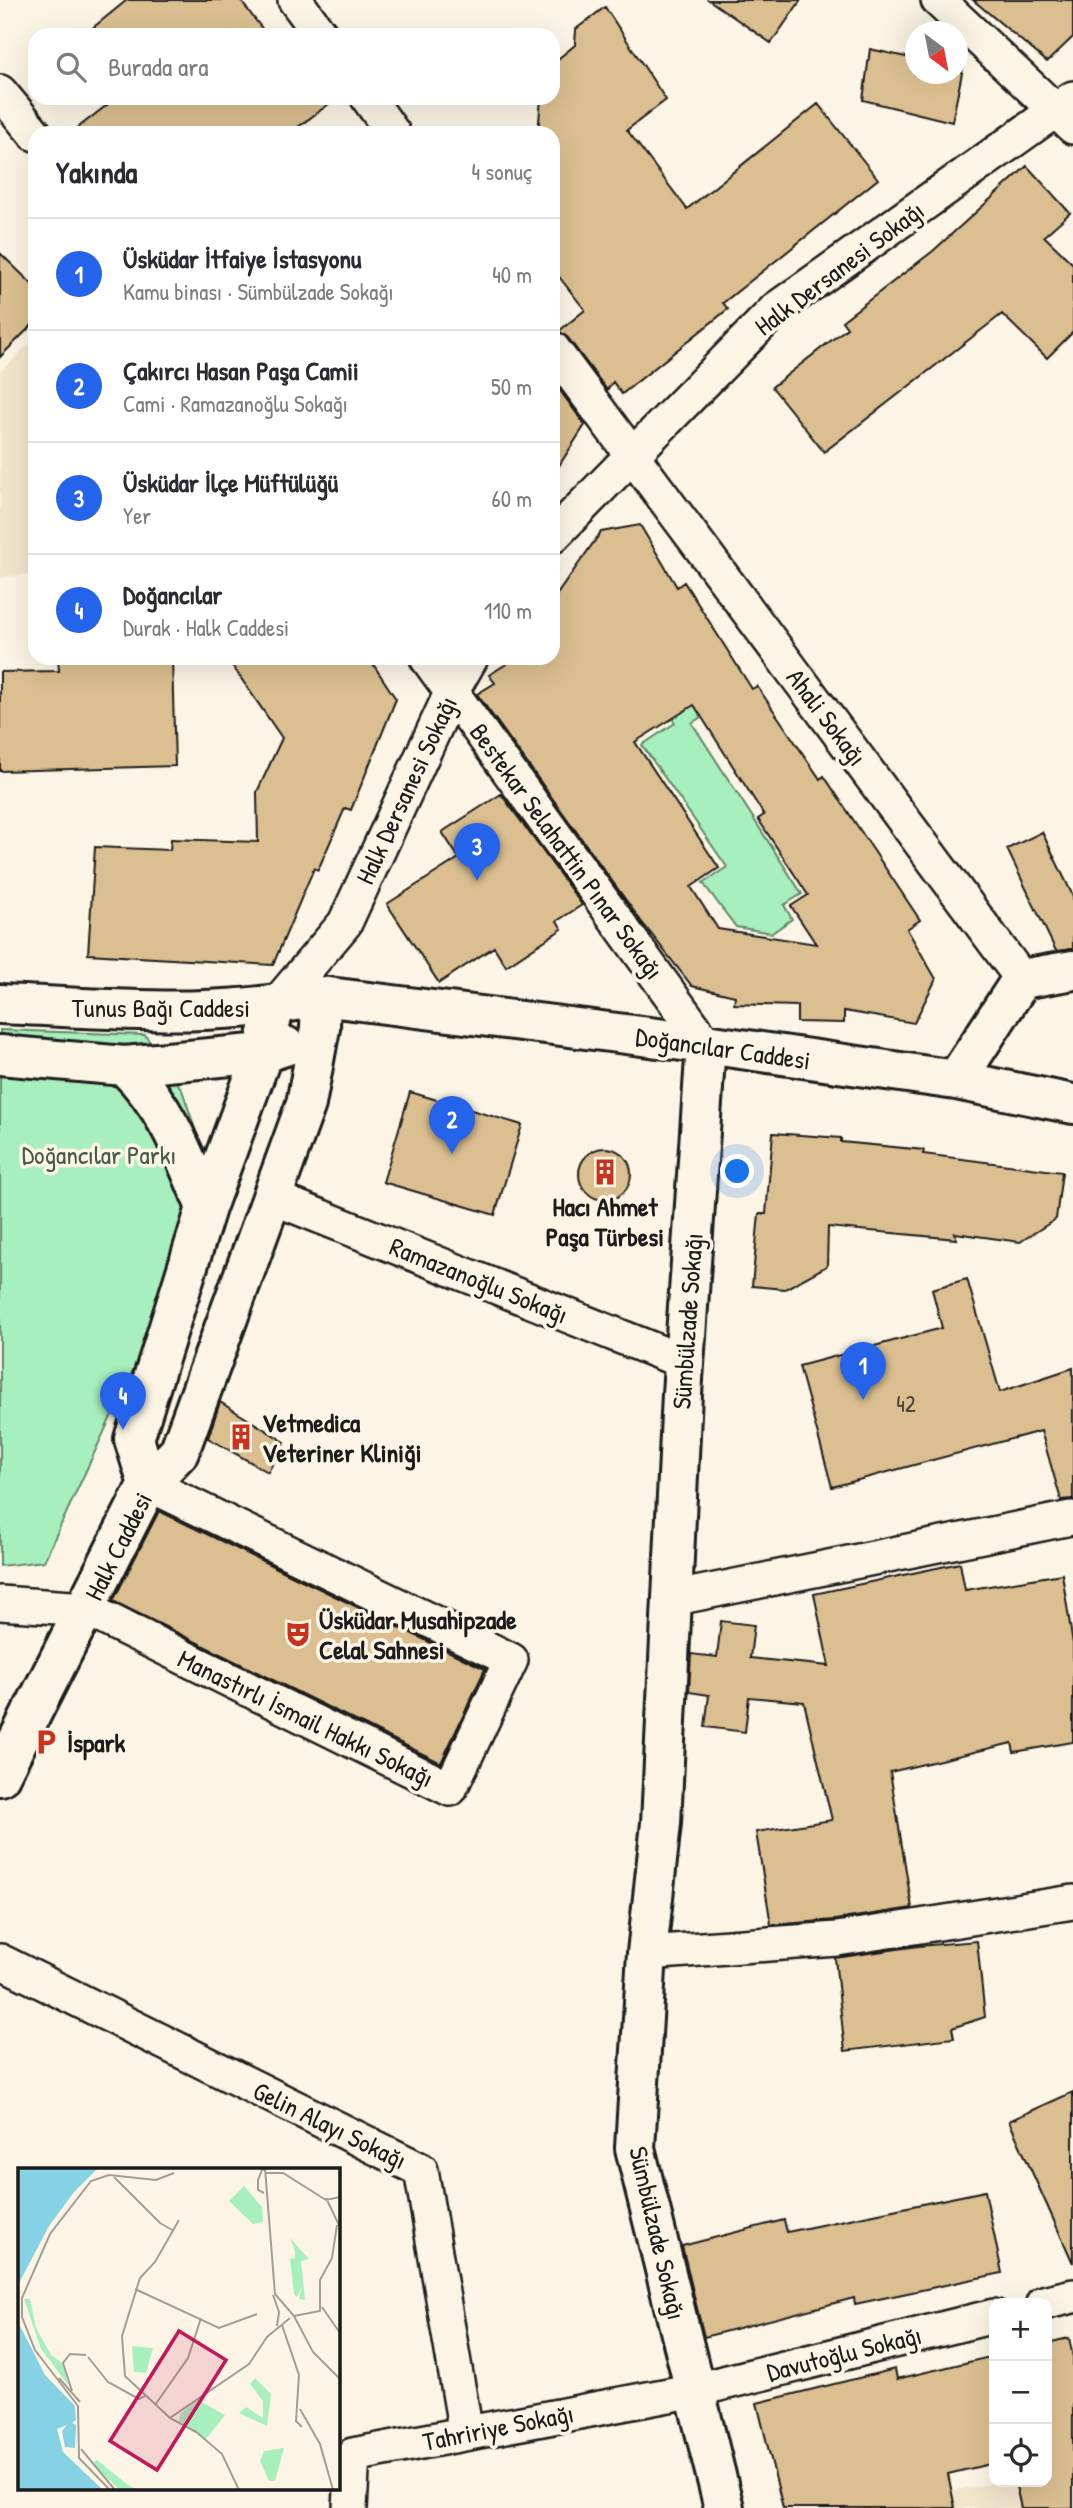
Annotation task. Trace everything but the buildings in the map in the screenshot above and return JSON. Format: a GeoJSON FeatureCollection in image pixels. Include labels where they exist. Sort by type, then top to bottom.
{"type":"FeatureCollection","features":[{"type":"Feature","properties":{"kind":"street"},"geometry":{"type":"LineString","coordinates":[[295,0],[316,28]]}},
{"type":"Feature","properties":{"kind":"street"},"geometry":{"type":"LineString","coordinates":[[938,0],[1066,111]]}},
{"type":"Feature","properties":{"kind":"street"},"geometry":{"type":"LineString","coordinates":[[0,92],[28,126]]}},
{"type":"Feature","properties":{"kind":"street"},"geometry":{"type":"LineString","coordinates":[[373,105],[388,126]]}},
{"type":"Feature","properties":{"kind":"street","name":"Halk Dersanesi Sokağı"},"geometry":{"type":"LineString","coordinates":[[560,529],[776,309],[1066,111]]}},
{"type":"Feature","properties":{"kind":"street","name":"Ahali Sokağı"},"geometry":{"type":"LineString","coordinates":[[560,358],[1023,979]]}},
{"type":"Feature","properties":{"kind":"street","name":"Bestekar Selahattin Pınar Sokağı"},"geometry":{"type":"LineString","coordinates":[[432,665],[706,1044]]}},
{"type":"Feature","properties":{"kind":"street","name":"Halk Dersanesi Sokağı"},"geometry":{"type":"LineString","coordinates":[[320,1012],[345,923],[452,691],[467,665]]}},
{"type":"Feature","properties":{"kind":"street","name":"Halk Dersanesi Sokağı"},"geometry":{"type":"LineString","coordinates":[[275,1006],[345,923]]}},
{"type":"Feature","properties":{"kind":"street"},"geometry":{"type":"LineString","coordinates":[[956,1080],[1023,979],[1073,970]]}},
{"type":"Feature","properties":{"kind":"street","name":"Tunus Bağı Caddesi"},"geometry":{"type":"LineString","coordinates":[[0,1004],[226,1012],[275,1006],[320,1012]]}},
{"type":"Feature","properties":{"kind":"street","name":"Doğancılar Caddesi"},"geometry":{"type":"LineString","coordinates":[[320,1012],[372,1004],[706,1044],[956,1080],[1073,1104]]}},
{"type":"Feature","properties":{"kind":"street"},"geometry":{"type":"LineString","coordinates":[[148,1484],[134,1439],[206,1208],[263,1054],[275,1006]]}},
{"type":"Feature","properties":{"kind":"street","name":"Tunus Bağı Caddesi"},"geometry":{"type":"LineString","coordinates":[[0,1055],[125,1066],[263,1054],[293,1043],[320,1012]]}},
{"type":"Feature","properties":{"kind":"street","name":"Halk Caddesi"},"geometry":{"type":"LineString","coordinates":[[0,1776],[148,1484],[179,1452],[274,1198],[306,1104],[320,1012]]}},
{"type":"Feature","properties":{"kind":"street","name":"Sümbülzade Sokağı"},"geometry":{"type":"LineString","coordinates":[[706,1044],[684,1362],[661,1824],[647,1953],[635,2148],[724,2508]]}},
{"type":"Feature","properties":{"kind":"street"},"geometry":{"type":"LineString","coordinates":[[125,1066],[150,1091],[165,1116],[206,1208]]}},
{"type":"Feature","properties":{"kind":"street"},"geometry":{"type":"LineString","coordinates":[[206,1208],[274,1198]]}},
{"type":"Feature","properties":{"kind":"street","name":"Ramazanoğlu Sokağı"},"geometry":{"type":"LineString","coordinates":[[274,1198],[684,1362]]}},
{"type":"Feature","properties":{"kind":"street","name":"Manastırlı İsmail Hakkı Sokağı"},"geometry":{"type":"LineString","coordinates":[[86,1609],[450,1789],[511,1660],[148,1484]]}},
{"type":"Feature","properties":{"kind":"street"},"geometry":{"type":"LineString","coordinates":[[671,1599],[1071,1518]]}},
{"type":"Feature","properties":{"kind":"street"},"geometry":{"type":"LineString","coordinates":[[0,1603],[86,1609]]}},
{"type":"Feature","properties":{"kind":"street"},"geometry":{"type":"LineString","coordinates":[[647,1953],[837,1939],[1073,1902]]}},
{"type":"Feature","properties":{"kind":"street","name":"Gelin Alayı Sokağı"},"geometry":{"type":"LineString","coordinates":[[0,1961],[421,2170],[466,2433]]}},
{"type":"Feature","properties":{"kind":"street"},"geometry":{"type":"LineString","coordinates":[[1052,2301],[1073,2296]]}},
{"type":"Feature","properties":{"kind":"street","name":"Davutoğlu Sokağı"},"geometry":{"type":"LineString","coordinates":[[695,2390],[989,2317]]}},
{"type":"Feature","properties":{"kind":"street","name":"Tahririye Sokağı"},"geometry":{"type":"LineString","coordinates":[[350,2508],[353,2455],[695,2390]]}},
{"type":"Feature","properties":{"kind":"shaded area"},"geometry":{"type":"Polygon","coordinates":[[[28,345],[28,574],[0,578],[0,372],[28,345]]]}},
{"type":"Feature","properties":{"kind":"shaded area"},"geometry":{"type":"Polygon","coordinates":[[[1073,2469],[1073,2508],[854,2508],[989,2484],[989,2487],[1052,2487],[1052,2472],[1073,2469]]]}},
{"type":"Feature","properties":{"kind":"green space"},"geometry":{"type":"Polygon","coordinates":[[[744,689],[692,723],[802,894],[784,905],[792,919],[772,933],[736,927],[703,883],[727,867],[642,745],[675,723],[662,703],[744,689]]]}},
{"type":"Feature","properties":{"kind":"green space","name":"Doğancılar Parkı"},"geometry":{"type":"Polygon","coordinates":[[[0,1030],[145,1035],[182,1090],[203,1152],[145,1344],[44,1561],[0,1566],[0,1030]]]}},
{"type":"Feature","properties":{"kind":"place","name":"Üsküdar İlçe Müftülüğü"},"geometry":{"type":"Point","coordinates":[477,881]}},
{"type":"Feature","properties":{"kind":"place","name":"Çakırcı Hasan Paşa Camii"},"geometry":{"type":"Point","coordinates":[452,1154]}},
{"type":"Feature","properties":{"kind":"place","name":"Hacı Ahmet Paşa Türbesi"},"geometry":{"type":"Point","coordinates":[605,1172]}},
{"type":"Feature","properties":{"kind":"place","name":"Üsküdar İtfaiye İstasyonu"},"geometry":{"type":"Point","coordinates":[863,1400]}},
{"type":"Feature","properties":{"kind":"place","name":"Doğancılar"},"geometry":{"type":"Point","coordinates":[123,1430]}},
{"type":"Feature","properties":{"kind":"place","name":"Vetmedica Veteriner Kliniği"},"geometry":{"type":"Point","coordinates":[241,1437]}},
{"type":"Feature","properties":{"kind":"place","name":"Üsküdar Musahipzade Celal Sahnesi"},"geometry":{"type":"Point","coordinates":[298,1634]}},
{"type":"Feature","properties":{"kind":"place","name":"İspark"},"geometry":{"type":"Point","coordinates":[46,1742]}}]}
